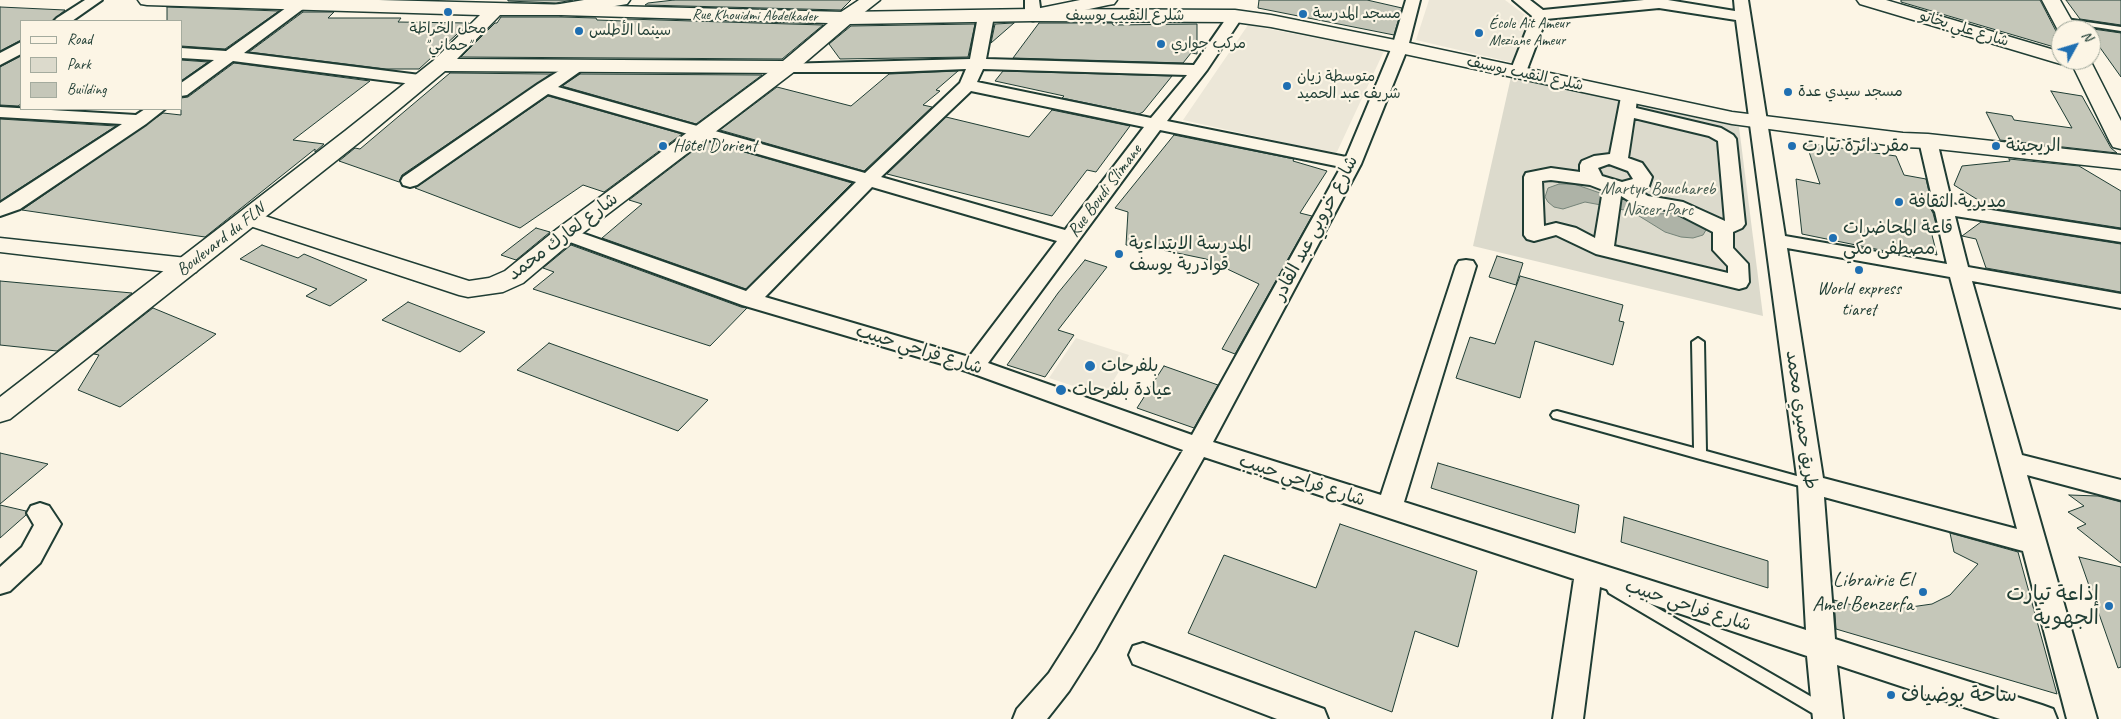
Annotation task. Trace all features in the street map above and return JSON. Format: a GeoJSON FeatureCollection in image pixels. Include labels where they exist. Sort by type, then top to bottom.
{"type":"FeatureCollection","features":[{"type":"Feature","properties":{"kind":"main road","name":"Rue Khouidmi Abdelkader"},"geometry":{"type":"LineString","coordinates":[[147,0],[444,3],[495,10],[560,9],[845,18],[986,16],[1032,8]]}},
{"type":"Feature","properties":{"kind":"main road","name":"شارع لعارك محمد"},"geometry":{"type":"LineString","coordinates":[[249,218],[468,289],[494,286],[514,277],[566,234],[704,132],[788,67],[845,18],[871,0]]}},
{"type":"Feature","properties":{"kind":"main road"},"geometry":{"type":"LineString","coordinates":[[1032,8],[1108,0]]}},
{"type":"Feature","properties":{"kind":"main road","name":"شارع علي بخاتو"},"geometry":{"type":"LineString","coordinates":[[1866,0],[2051,55]]}},
{"type":"Feature","properties":{"kind":"main road"},"geometry":{"type":"LineString","coordinates":[[2051,0],[2062,20]]}},
{"type":"Feature","properties":{"kind":"main road"},"geometry":{"type":"LineString","coordinates":[[560,9],[613,1]]}},
{"type":"Feature","properties":{"kind":"main road","name":"شلرع النقيب بوسيف"},"geometry":{"type":"LineString","coordinates":[[1032,8],[1235,16],[1271,21],[1518,72],[1628,103],[1903,140],[1928,141],[2121,162]]}},
{"type":"Feature","properties":{"kind":"main road","name":"Boulevard du FLN"},"geometry":{"type":"LineString","coordinates":[[0,412],[249,218],[440,65],[495,10]]}},
{"type":"Feature","properties":{"kind":"main road"},"geometry":{"type":"LineString","coordinates":[[440,65],[788,67]]}},
{"type":"Feature","properties":{"kind":"main road"},"geometry":{"type":"LineString","coordinates":[[2085,70],[2121,142]]}},
{"type":"Feature","properties":{"kind":"main road"},"geometry":{"type":"LineString","coordinates":[[2088,70],[2121,114]]}},
{"type":"Feature","properties":{"kind":"main road"},"geometry":{"type":"LineString","coordinates":[[2094,70],[2110,81],[2121,100]]}},
{"type":"Feature","properties":{"kind":"main road","name":"شلرع النقيب بوسيف"},"geometry":{"type":"LineString","coordinates":[[2016,151],[2121,175]]}},
{"type":"Feature","properties":{"kind":"main road"},"geometry":{"type":"LineString","coordinates":[[0,245],[187,266]]}},
{"type":"Feature","properties":{"kind":"street"},"geometry":{"type":"LineString","coordinates":[[64,20],[95,0]]}},
{"type":"Feature","properties":{"kind":"street","name":"شارع خروبي عبد القادر"},"geometry":{"type":"LineString","coordinates":[[1028,719],[1059,682],[1086,641],[1198,446],[1352,164],[1400,47],[1414,0]]}},
{"type":"Feature","properties":{"kind":"street"},"geometry":{"type":"LineString","coordinates":[[1520,0],[1540,14],[1657,2],[1743,17]]}},
{"type":"Feature","properties":{"kind":"street","name":"طريق حميري محمد"},"geometry":{"type":"LineString","coordinates":[[1741,0],[1811,484],[1821,649],[1828,717]]}},
{"type":"Feature","properties":{"kind":"street"},"geometry":{"type":"LineString","coordinates":[[182,90],[303,3]]}},
{"type":"Feature","properties":{"kind":"street"},"geometry":{"type":"LineString","coordinates":[[1518,72],[1540,14]]}},
{"type":"Feature","properties":{"kind":"street"},"geometry":{"type":"LineString","coordinates":[[750,300],[868,180],[968,85],[976,64],[986,16]]}},
{"type":"Feature","properties":{"kind":"street","name":"Rue Boudi Slimane"},"geometry":{"type":"LineString","coordinates":[[974,366],[1155,124],[1199,70],[1235,16]]}},
{"type":"Feature","properties":{"kind":"street"},"geometry":{"type":"LineString","coordinates":[[0,45],[20,47]]}},
{"type":"Feature","properties":{"kind":"street"},"geometry":{"type":"LineString","coordinates":[[0,60],[20,48]]}},
{"type":"Feature","properties":{"kind":"street"},"geometry":{"type":"LineString","coordinates":[[182,53],[230,56],[420,80]]}},
{"type":"Feature","properties":{"kind":"street"},"geometry":{"type":"LineString","coordinates":[[788,67],[892,68],[976,64],[1199,70]]}},
{"type":"Feature","properties":{"kind":"street"},"geometry":{"type":"LineString","coordinates":[[410,181],[576,66]]}},
{"type":"Feature","properties":{"kind":"street"},"geometry":{"type":"LineString","coordinates":[[968,85],[1352,164]]}},
{"type":"Feature","properties":{"kind":"street"},"geometry":{"type":"LineString","coordinates":[[544,88],[704,132],[1070,238]]}},
{"type":"Feature","properties":{"kind":"street"},"geometry":{"type":"LineString","coordinates":[[1618,160],[1628,103],[1715,132],[1727,139],[1735,224],[1722,229]]}},
{"type":"Feature","properties":{"kind":"street"},"geometry":{"type":"LineString","coordinates":[[0,210],[12,205],[155,110]]}},
{"type":"Feature","properties":{"kind":"street"},"geometry":{"type":"LineString","coordinates":[[0,126],[9,112],[140,120]]}},
{"type":"Feature","properties":{"kind":"street"},"geometry":{"type":"LineString","coordinates":[[1928,141],[1942,208],[1959,273],[2082,719]]}},
{"type":"Feature","properties":{"kind":"street"},"geometry":{"type":"LineString","coordinates":[[1602,250],[1606,226],[1601,182],[1589,165],[1600,160],[1618,160],[1635,168],[1643,178],[1638,186],[1601,182],[1551,174],[1533,177],[1534,235],[1556,230],[1569,232],[1602,250],[1739,282],[1738,264],[1724,250],[1722,229]]}},
{"type":"Feature","properties":{"kind":"street"},"geometry":{"type":"LineString","coordinates":[[1601,182],[1643,201],[1676,206],[1702,217],[1722,229]]}},
{"type":"Feature","properties":{"kind":"street"},"geometry":{"type":"LineString","coordinates":[[1942,208],[2121,236]]}},
{"type":"Feature","properties":{"kind":"street","name":"شارع فراحي حبيب"},"geometry":{"type":"LineString","coordinates":[[566,234],[750,300],[974,366],[1198,446],[1588,574],[2042,719]]}},
{"type":"Feature","properties":{"kind":"street"},"geometry":{"type":"LineString","coordinates":[[1776,240],[2121,301]]}},
{"type":"Feature","properties":{"kind":"street"},"geometry":{"type":"LineString","coordinates":[[1389,509],[1466,266]]}},
{"type":"Feature","properties":{"kind":"street"},"geometry":{"type":"LineString","coordinates":[[2011,462],[2121,490]]}},
{"type":"Feature","properties":{"kind":"street"},"geometry":{"type":"LineString","coordinates":[[1811,484],[2034,544]]}},
{"type":"Feature","properties":{"kind":"street"},"geometry":{"type":"LineString","coordinates":[[0,583],[31,554],[40,539],[48,524],[40,513]]}},
{"type":"Feature","properties":{"kind":"street"},"geometry":{"type":"LineString","coordinates":[[1568,719],[1588,574]]}},
{"type":"Feature","properties":{"kind":"street"},"geometry":{"type":"LineString","coordinates":[[1143,654],[1313,719]]}},
{"type":"Feature","properties":{"kind":"lane"},"geometry":{"type":"LineString","coordinates":[[2101,28],[2121,29]]}},
{"type":"Feature","properties":{"kind":"lane"},"geometry":{"type":"LineString","coordinates":[[1698,342],[1700,454]]}},
{"type":"Feature","properties":{"kind":"lane"},"geometry":{"type":"LineString","coordinates":[[1557,415],[1811,484]]}},
{"type":"Feature","properties":{"kind":"lane"},"geometry":{"type":"LineString","coordinates":[[1588,574],[1828,717]]}},
{"type":"Feature","properties":{"kind":"shaded area","name":"École Ait Ameur Meziane Ameur"},"geometry":{"type":"Polygon","coordinates":[[[1429,0],[1505,0],[1541,27],[1527,66],[1416,40],[1429,0]]]}},
{"type":"Feature","properties":{"kind":"shaded area","name":"متوسطة زيان شريف عبد الحميد"},"geometry":{"type":"Polygon","coordinates":[[[1248,25],[1384,51],[1336,154],[1183,120],[1248,25]]]}},
{"type":"Feature","properties":{"kind":"shaded area"},"geometry":{"type":"Polygon","coordinates":[[[1559,184],[1574,184],[1603,194],[1601,205],[1585,202],[1563,209],[1554,207],[1545,197],[1548,188],[1559,184]]]}},
{"type":"Feature","properties":{"kind":"shaded area"},"geometry":{"type":"Polygon","coordinates":[[[1620,198],[1635,202],[1656,214],[1680,213],[1703,223],[1706,230],[1703,235],[1693,238],[1681,237],[1665,232],[1631,211],[1618,209],[1620,198]]]}},
{"type":"Feature","properties":{"kind":"shaded area","name":"بلفرحات"},"geometry":{"type":"Polygon","coordinates":[[[1076,338],[1129,355],[1104,396],[1049,378],[1076,338]]]}},
{"type":"Feature","properties":{"kind":"green space","name":"Martyr Bouchareb Nacer Parc"},"geometry":{"type":"Polygon","coordinates":[[[1511,77],[1739,127],[1763,316],[1473,246],[1511,77]]]}},
{"type":"Feature","properties":{"kind":"building"},"geometry":{"type":"Polygon","coordinates":[[[508,0],[573,0],[556,3],[508,0]]]}},
{"type":"Feature","properties":{"kind":"building"},"geometry":{"type":"Polygon","coordinates":[[[674,0],[851,0],[841,10],[645,5],[674,0]]]}},
{"type":"Feature","properties":{"kind":"building"},"geometry":{"type":"Polygon","coordinates":[[[1259,0],[1367,0],[1402,8],[1394,35],[1258,8],[1259,0]]]}},
{"type":"Feature","properties":{"kind":"building"},"geometry":{"type":"Polygon","coordinates":[[[1901,0],[2040,0],[2051,21],[2051,46],[1901,2],[1901,0]]]}},
{"type":"Feature","properties":{"kind":"building"},"geometry":{"type":"Polygon","coordinates":[[[2066,0],[2121,0],[2121,25],[2101,22],[2101,20],[2080,19],[2066,0]]]}},
{"type":"Feature","properties":{"kind":"building"},"geometry":{"type":"Polygon","coordinates":[[[0,7],[65,10],[53,20],[20,20],[20,41],[0,51],[0,7]]]}},
{"type":"Feature","properties":{"kind":"building"},"geometry":{"type":"Polygon","coordinates":[[[167,7],[279,11],[225,49],[182,46],[182,20],[167,20],[167,7]]]}},
{"type":"Feature","properties":{"kind":"building"},"geometry":{"type":"Polygon","coordinates":[[[303,12],[334,12],[328,18],[401,18],[398,22],[469,23],[419,69],[386,69],[249,52],[303,12]]]}},
{"type":"Feature","properties":{"kind":"building"},"geometry":{"type":"Polygon","coordinates":[[[501,17],[823,25],[782,59],[461,57],[501,17]]]}},
{"type":"Feature","properties":{"kind":"building"},"geometry":{"type":"Polygon","coordinates":[[[1014,23],[991,43],[995,24],[1014,23]]]}},
{"type":"Feature","properties":{"kind":"building"},"geometry":{"type":"Polygon","coordinates":[[[1039,23],[1112,23],[1113,25],[1197,24],[1197,54],[1191,53],[1183,63],[1013,58],[1039,23]]]}},
{"type":"Feature","properties":{"kind":"building"},"geometry":{"type":"Polygon","coordinates":[[[975,24],[968,57],[840,59],[829,44],[851,26],[975,24]]]}},
{"type":"Feature","properties":{"kind":"building"},"geometry":{"type":"Polygon","coordinates":[[[2101,30],[2121,33],[2121,77],[2101,49],[2101,30]]]}},
{"type":"Feature","properties":{"kind":"building"},"geometry":{"type":"Polygon","coordinates":[[[20,57],[20,105],[18,106],[0,105],[0,67],[20,57]]]}},
{"type":"Feature","properties":{"kind":"building"},"geometry":{"type":"Polygon","coordinates":[[[182,60],[208,62],[182,80],[182,60]]]}},
{"type":"Feature","properties":{"kind":"building"},"geometry":{"type":"Polygon","coordinates":[[[234,63],[370,81],[293,140],[324,144],[315,152],[315,149],[205,237],[22,210],[163,113],[181,115],[182,98],[188,97],[234,63]]]}},
{"type":"Feature","properties":{"kind":"building"},"geometry":{"type":"Polygon","coordinates":[[[958,71],[936,90],[940,91],[923,105],[932,107],[864,171],[720,130],[777,87],[851,106],[889,74],[958,71]]]}},
{"type":"Feature","properties":{"kind":"building"},"geometry":{"type":"Polygon","coordinates":[[[1003,71],[1172,76],[1143,112],[1139,114],[1062,98],[1064,96],[995,81],[1003,71]]]}},
{"type":"Feature","properties":{"kind":"building"},"geometry":{"type":"Polygon","coordinates":[[[450,73],[551,74],[402,175],[399,182],[339,161],[355,148],[360,149],[450,73]]]}},
{"type":"Feature","properties":{"kind":"building"},"geometry":{"type":"Polygon","coordinates":[[[580,74],[762,75],[696,124],[562,86],[580,74]]]}},
{"type":"Feature","properties":{"kind":"building"},"geometry":{"type":"Polygon","coordinates":[[[2051,91],[2082,96],[2111,148],[2117,153],[2000,140],[1986,112],[2012,116],[2014,120],[2072,128],[2051,91]]]}},
{"type":"Feature","properties":{"kind":"building"},"geometry":{"type":"Polygon","coordinates":[[[548,96],[682,134],[604,192],[583,185],[520,228],[415,188],[548,96]]]}},
{"type":"Feature","properties":{"kind":"building"},"geometry":{"type":"Polygon","coordinates":[[[1052,110],[1130,126],[1096,172],[1087,170],[1052,216],[887,174],[946,117],[1029,137],[1052,110]]]}},
{"type":"Feature","properties":{"kind":"building"},"geometry":{"type":"Polygon","coordinates":[[[0,119],[116,126],[0,201],[0,119]]]}},
{"type":"Feature","properties":{"kind":"building"},"geometry":{"type":"Polygon","coordinates":[[[1174,135],[1294,159],[1293,161],[1327,171],[1300,213],[1312,216],[1235,354],[1222,349],[1259,284],[1206,259],[1153,248],[1126,245],[1128,212],[1115,208],[1174,135]]]}},
{"type":"Feature","properties":{"kind":"building"},"geometry":{"type":"Polygon","coordinates":[[[706,141],[852,183],[746,289],[602,238],[642,204],[629,200],[706,141]]]}},
{"type":"Feature","properties":{"kind":"building"},"geometry":{"type":"Polygon","coordinates":[[[1806,143],[1896,156],[1904,175],[1926,179],[1932,205],[1930,208],[1938,232],[1931,231],[1937,255],[1899,247],[1900,254],[1802,234],[1796,179],[1820,184],[1806,143]]]}},
{"type":"Feature","properties":{"kind":"building"},"geometry":{"type":"Polygon","coordinates":[[[2009,159],[2079,166],[2121,191],[2121,228],[1991,208],[1954,185],[1962,166],[2010,161],[2009,159]]]}},
{"type":"Feature","properties":{"kind":"building"},"geometry":{"type":"Polygon","coordinates":[[[1981,222],[2121,244],[2121,292],[1986,268],[1976,239],[1962,236],[1981,222]]]}},
{"type":"Feature","properties":{"kind":"building"},"geometry":{"type":"Polygon","coordinates":[[[536,228],[550,232],[516,260],[501,255],[536,228]]]}},
{"type":"Feature","properties":{"kind":"building"},"geometry":{"type":"Polygon","coordinates":[[[262,245],[298,258],[304,254],[367,280],[330,306],[306,296],[317,289],[240,259],[262,245]]]}},
{"type":"Feature","properties":{"kind":"building"},"geometry":{"type":"Polygon","coordinates":[[[571,245],[747,308],[710,346],[533,289],[554,272],[543,268],[571,245]]]}},
{"type":"Feature","properties":{"kind":"building"},"geometry":{"type":"Polygon","coordinates":[[[1497,256],[1523,263],[1516,285],[1489,277],[1497,256]]]}},
{"type":"Feature","properties":{"kind":"building"},"geometry":{"type":"Polygon","coordinates":[[[1085,260],[1107,267],[1058,330],[1074,335],[1045,377],[1007,365],[1058,293],[1085,260]]]}},
{"type":"Feature","properties":{"kind":"building"},"geometry":{"type":"Polygon","coordinates":[[[1520,276],[1623,305],[1619,321],[1624,322],[1613,365],[1535,341],[1520,398],[1456,378],[1470,337],[1495,344],[1520,276]]]}},
{"type":"Feature","properties":{"kind":"building"},"geometry":{"type":"Polygon","coordinates":[[[0,281],[132,293],[57,351],[0,345],[0,281]]]}},
{"type":"Feature","properties":{"kind":"building"},"geometry":{"type":"Polygon","coordinates":[[[408,302],[485,332],[460,352],[382,320],[408,302]]]}},
{"type":"Feature","properties":{"kind":"building"},"geometry":{"type":"Polygon","coordinates":[[[153,308],[216,334],[120,407],[78,390],[99,355],[94,354],[153,308]]]}},
{"type":"Feature","properties":{"kind":"building"},"geometry":{"type":"Polygon","coordinates":[[[549,343],[708,400],[678,431],[517,370],[549,343]]]}},
{"type":"Feature","properties":{"kind":"building"},"geometry":{"type":"Polygon","coordinates":[[[1164,366],[1218,385],[1194,428],[1137,408],[1164,366]]]}},
{"type":"Feature","properties":{"kind":"building"},"geometry":{"type":"Polygon","coordinates":[[[0,453],[48,464],[0,504],[0,453]]]}},
{"type":"Feature","properties":{"kind":"building"},"geometry":{"type":"Polygon","coordinates":[[[1438,463],[1579,505],[1575,533],[1431,488],[1438,463]]]}},
{"type":"Feature","properties":{"kind":"building"},"geometry":{"type":"Polygon","coordinates":[[[2069,495],[2098,496],[2121,502],[2121,563],[2077,528],[2086,524],[2068,512],[2084,506],[2069,495]]]}},
{"type":"Feature","properties":{"kind":"building"},"geometry":{"type":"Polygon","coordinates":[[[0,505],[26,511],[26,515],[0,538],[0,505]]]}},
{"type":"Feature","properties":{"kind":"building"},"geometry":{"type":"Polygon","coordinates":[[[1624,517],[1768,561],[1768,588],[1621,542],[1624,517]]]}},
{"type":"Feature","properties":{"kind":"building"},"geometry":{"type":"Polygon","coordinates":[[[1340,524],[1477,571],[1458,647],[1415,631],[1392,712],[1188,633],[1224,555],[1316,588],[1340,524]]]}},
{"type":"Feature","properties":{"kind":"building"},"geometry":{"type":"Polygon","coordinates":[[[1950,533],[2018,552],[2057,694],[1836,629],[1834,600],[1863,608],[1890,610],[1932,604],[1950,595],[1978,564],[1954,552],[1950,533]]]}},
{"type":"Feature","properties":{"kind":"building"},"geometry":{"type":"Polygon","coordinates":[[[2079,557],[2121,567],[2121,667],[2118,668],[2079,557]]]}},
{"type":"Feature","properties":{"kind":"place","name":"محل الخراطة \"حماني\""},"geometry":{"type":"Point","coordinates":[448,12]}},
{"type":"Feature","properties":{"kind":"place","name":"مسجد المدرسة"},"geometry":{"type":"Point","coordinates":[1303,14]}},
{"type":"Feature","properties":{"kind":"place","name":"سينما الأطلس"},"geometry":{"type":"Point","coordinates":[579,31]}},
{"type":"Feature","properties":{"kind":"place","name":"École Ait Ameur Meziane Ameur"},"geometry":{"type":"Point","coordinates":[1479,33]}},
{"type":"Feature","properties":{"kind":"place","name":"مركب جواري"},"geometry":{"type":"Point","coordinates":[1161,44]}},
{"type":"Feature","properties":{"kind":"place","name":"متوسطة زيان شريف عبد الحميد"},"geometry":{"type":"Point","coordinates":[1287,86]}},
{"type":"Feature","properties":{"kind":"place","name":"مسجد سيدي عدة"},"geometry":{"type":"Point","coordinates":[1788,92]}},
{"type":"Feature","properties":{"kind":"place","name":"Hôtel D'orient"},"geometry":{"type":"Point","coordinates":[663,146]}},
{"type":"Feature","properties":{"kind":"place","name":"مقر دائرة تيارت"},"geometry":{"type":"Point","coordinates":[1792,146]}},
{"type":"Feature","properties":{"kind":"place","name":"الريجينة"},"geometry":{"type":"Point","coordinates":[1996,146]}},
{"type":"Feature","properties":{"kind":"place","name":"مديرية الثقافة"},"geometry":{"type":"Point","coordinates":[1899,202]}},
{"type":"Feature","properties":{"kind":"place","name":"قاعة المحاضرات مصطفى مكي"},"geometry":{"type":"Point","coordinates":[1833,238]}},
{"type":"Feature","properties":{"kind":"place","name":"المدرسة الابتداءية قوادرية يوسف"},"geometry":{"type":"Point","coordinates":[1119,254]}},
{"type":"Feature","properties":{"kind":"place","name":"World express tiaret"},"geometry":{"type":"Point","coordinates":[1859,270]}},
{"type":"Feature","properties":{"kind":"place","name":"بلفرحات"},"geometry":{"type":"Point","coordinates":[1090,366]}},
{"type":"Feature","properties":{"kind":"place","name":"عيادة بلفرحات"},"geometry":{"type":"Point","coordinates":[1061,390]}},
{"type":"Feature","properties":{"kind":"place","name":"Librairie El Amel Benzerfa"},"geometry":{"type":"Point","coordinates":[1923,592]}},
{"type":"Feature","properties":{"kind":"place","name":"إذاعة تيارت الجهوية"},"geometry":{"type":"Point","coordinates":[2109,606]}},
{"type":"Feature","properties":{"kind":"place","name":"ساحة بوضياف"},"geometry":{"type":"Point","coordinates":[1891,695]}}]}
